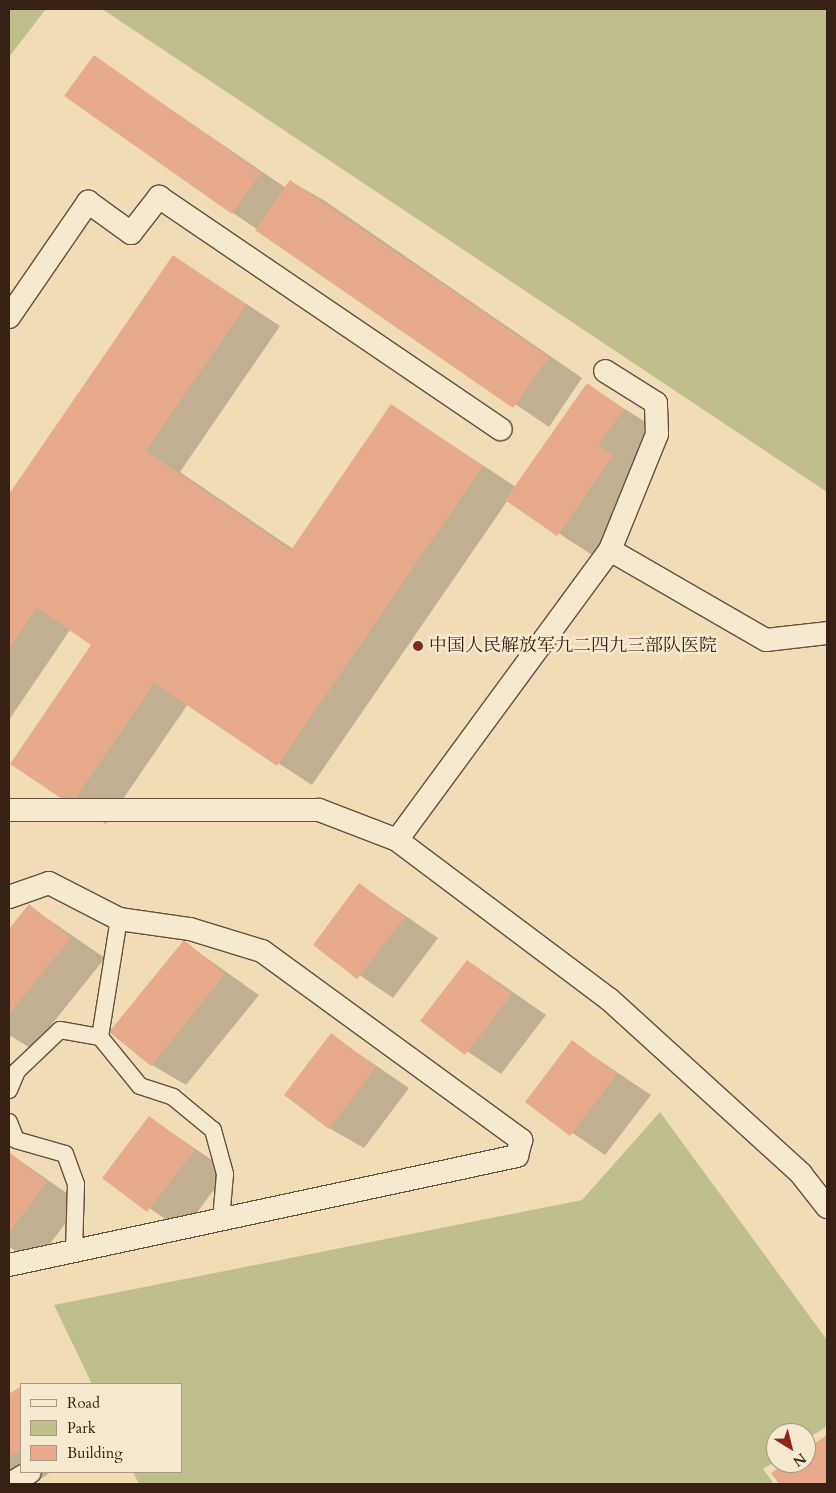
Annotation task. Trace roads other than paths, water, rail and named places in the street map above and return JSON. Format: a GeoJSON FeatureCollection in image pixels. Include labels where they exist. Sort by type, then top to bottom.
{"type":"FeatureCollection","features":[{"type":"Feature","properties":{"kind":"street"},"geometry":{"type":"LineString","coordinates":[[9,317],[88,202],[132,234],[159,197],[501,429]]}},
{"type":"Feature","properties":{"kind":"street"},"geometry":{"type":"LineString","coordinates":[[396,840],[610,550],[657,434],[656,403],[606,371]]}},
{"type":"Feature","properties":{"kind":"street"},"geometry":{"type":"LineString","coordinates":[[610,550],[766,640],[827,633]]}},
{"type":"Feature","properties":{"kind":"street"},"geometry":{"type":"LineString","coordinates":[[9,810],[319,810],[396,840],[610,999],[801,1174],[827,1207]]}},
{"type":"Feature","properties":{"kind":"street"},"geometry":{"type":"LineString","coordinates":[[9,897],[49,883],[119,919],[190,929],[262,951],[521,1140],[517,1156],[9,1265]]}},
{"type":"Feature","properties":{"kind":"street"},"geometry":{"type":"LineString","coordinates":[[100,1037],[119,919]]}},
{"type":"Feature","properties":{"kind":"street"},"geometry":{"type":"LineString","coordinates":[[9,1090],[17,1071],[60,1030],[100,1037],[140,1086],[174,1097],[213,1130],[225,1174],[221,1220]]}},
{"type":"Feature","properties":{"kind":"street"},"geometry":{"type":"LineString","coordinates":[[9,1122],[16,1140],[65,1154],[76,1184],[74,1251]]}},
{"type":"Feature","properties":{"kind":"street"},"geometry":{"type":"LineString","coordinates":[[10,1484],[28,1473]]}},
{"type":"Feature","properties":{"kind":"place","name":"中国人民解放军九二四九三部队医院"},"geometry":{"type":"Point","coordinates":[418,646]}}]}
